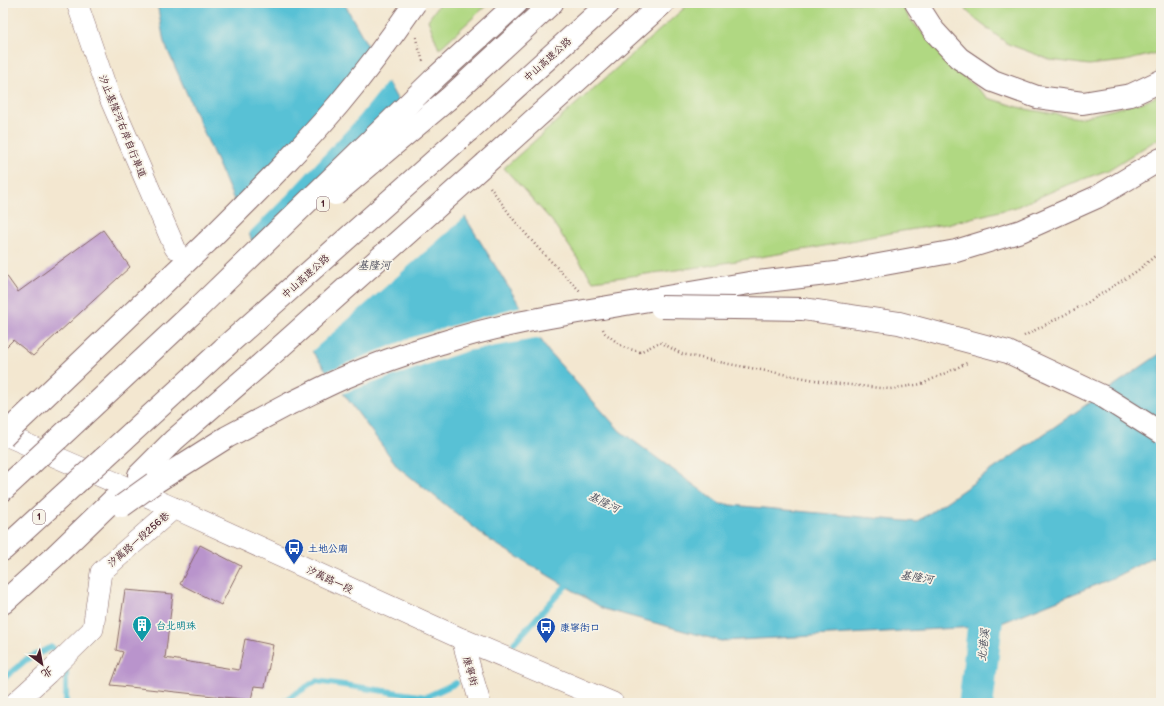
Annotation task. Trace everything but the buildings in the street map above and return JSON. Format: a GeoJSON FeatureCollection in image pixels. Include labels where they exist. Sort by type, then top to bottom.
{"type":"FeatureCollection","features":[{"type":"Feature","properties":{"kind":"highway"},"geometry":{"type":"LineString","coordinates":[[8,431],[207,242],[265,184],[338,104],[415,3]]}},
{"type":"Feature","properties":{"kind":"highway"},"geometry":{"type":"LineString","coordinates":[[197,309],[434,80],[518,3]]}},
{"type":"Feature","properties":{"kind":"highway","name":"1"},"geometry":{"type":"LineString","coordinates":[[3,490],[197,309],[448,99],[552,3]]}},
{"type":"Feature","properties":{"kind":"highway","name":"中山高速公路"},"geometry":{"type":"LineString","coordinates":[[3,550],[225,347],[468,131],[609,3]]}},
{"type":"Feature","properties":{"kind":"highway"},"geometry":{"type":"LineString","coordinates":[[146,479],[174,440],[259,366],[664,3]]}},
{"type":"Feature","properties":{"kind":"highway"},"geometry":{"type":"LineString","coordinates":[[916,3],[934,31],[959,58],[993,80],[1037,97],[1083,103],[1131,95],[1161,81]]}},
{"type":"Feature","properties":{"kind":"highway"},"geometry":{"type":"LineString","coordinates":[[3,604],[55,556],[146,479],[289,404],[341,379],[388,360],[442,342],[496,328],[553,316],[749,283],[835,273],[956,251],[1021,231],[1090,200],[1161,160]]}},
{"type":"Feature","properties":{"kind":"highway"},"geometry":{"type":"LineString","coordinates":[[602,308],[661,307],[803,309],[899,323],[1008,352],[1104,397],[1161,433]]}},
{"type":"Feature","properties":{"kind":"street","name":"汐止基隆河右岸自行車道"},"geometry":{"type":"LineString","coordinates":[[77,3],[109,96],[175,248]]}},
{"type":"Feature","properties":{"kind":"street","name":"汐萬路一段"},"geometry":{"type":"LineString","coordinates":[[8,431],[462,639],[613,703]]}},
{"type":"Feature","properties":{"kind":"street","name":"汐萬路一段256巷"},"geometry":{"type":"LineString","coordinates":[[15,703],[93,629],[100,572],[174,508]]}},
{"type":"Feature","properties":{"kind":"street","name":"康寧街"},"geometry":{"type":"LineString","coordinates":[[462,639],[480,703]]}},
{"type":"Feature","properties":{"kind":"green space"},"geometry":{"type":"Polygon","coordinates":[[[440,3],[489,3],[439,49],[428,20],[440,3]]]}},
{"type":"Feature","properties":{"kind":"green space"},"geometry":{"type":"Polygon","coordinates":[[[690,3],[901,3],[909,18],[952,66],[988,98],[1025,109],[1079,118],[1147,101],[1161,94],[1161,137],[1108,170],[1062,187],[1016,207],[952,223],[814,248],[706,266],[593,281],[552,221],[504,168],[690,3]]]}},
{"type":"Feature","properties":{"kind":"green space"},"geometry":{"type":"Polygon","coordinates":[[[959,3],[1161,3],[1161,52],[1125,61],[1089,65],[1051,60],[1008,44],[975,19],[959,3]]]}},
{"type":"Feature","properties":{"kind":"water","name":"基隆河"},"geometry":{"type":"Polygon","coordinates":[[[157,3],[344,3],[439,175],[548,351],[620,431],[720,504],[917,522],[1161,353],[1161,553],[1115,577],[994,626],[721,641],[604,609],[491,541],[398,467],[285,315],[164,42],[157,3]]]}},
{"type":"Feature","properties":{"kind":"pier"},"geometry":{"type":"Polygon","coordinates":[[[374,54],[389,80],[359,117],[285,197],[247,235],[236,210],[374,54]]]}},
{"type":"Feature","properties":{"kind":"pier"},"geometry":{"type":"Polygon","coordinates":[[[407,113],[440,174],[466,216],[310,353],[283,316],[254,250],[407,113]]]}},
{"type":"Feature","properties":{"kind":"pier"},"geometry":{"type":"Polygon","coordinates":[[[522,306],[542,338],[467,351],[341,394],[325,372],[413,337],[522,306]]]}},
{"type":"Feature","properties":{"kind":"waterway"},"geometry":{"type":"LineString","coordinates":[[514,643],[571,580]]}},
{"type":"Feature","properties":{"kind":"waterway","name":"北港溪"},"geometry":{"type":"LineString","coordinates":[[976,703],[989,588]]}},
{"type":"Feature","properties":{"kind":"waterway"},"geometry":{"type":"LineString","coordinates":[[3,679],[27,659],[52,647],[59,657]]}},
{"type":"Feature","properties":{"kind":"waterway"},"geometry":{"type":"LineString","coordinates":[[64,664],[66,673],[66,703]]}},
{"type":"Feature","properties":{"kind":"waterway"},"geometry":{"type":"LineString","coordinates":[[281,703],[316,681],[426,697],[456,683]]}},
{"type":"Feature","properties":{"kind":"place","name":"土地公廟"},"geometry":{"type":"Point","coordinates":[294,565]}},
{"type":"Feature","properties":{"kind":"place","name":"台北明珠"},"geometry":{"type":"Point","coordinates":[142,642]}},
{"type":"Feature","properties":{"kind":"place","name":"康寧街口"},"geometry":{"type":"Point","coordinates":[546,644]}}]}
